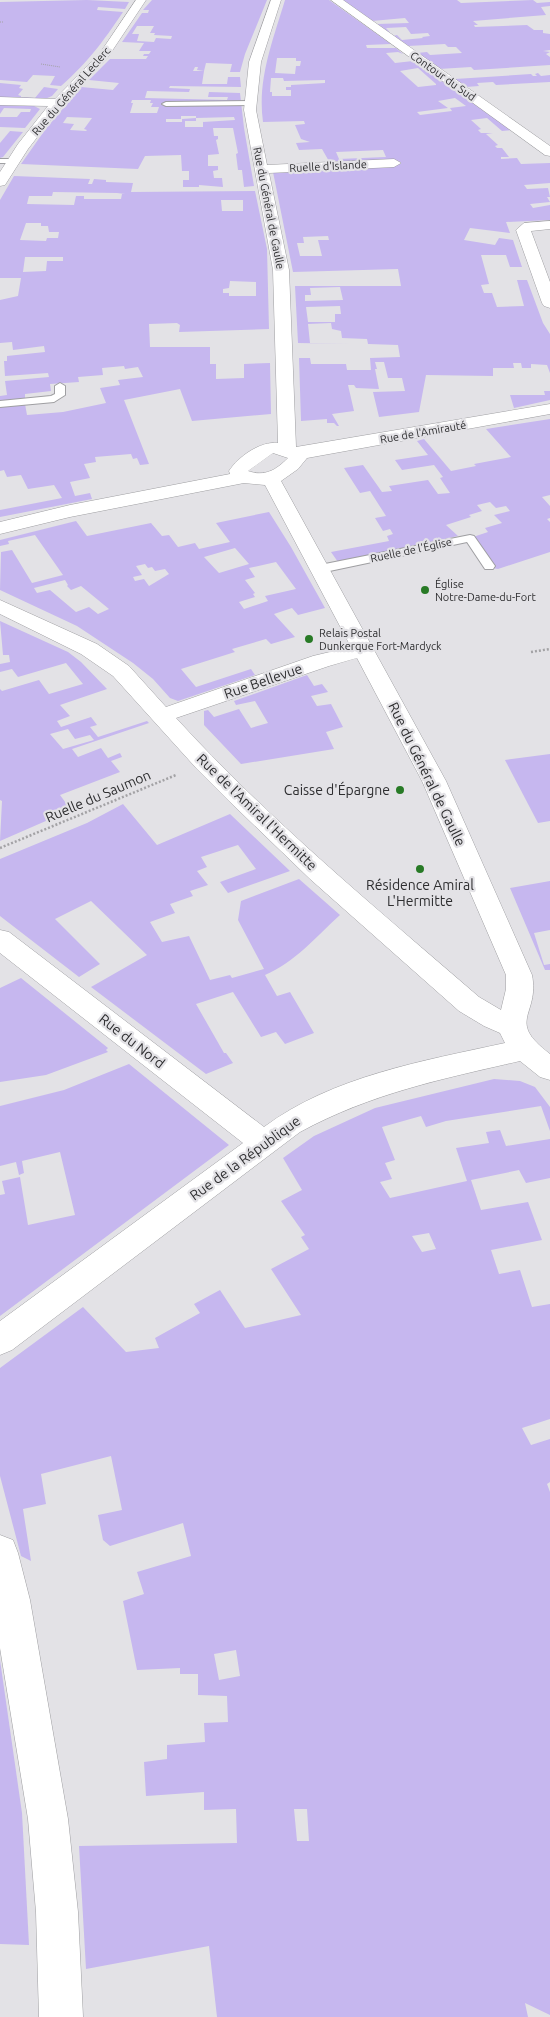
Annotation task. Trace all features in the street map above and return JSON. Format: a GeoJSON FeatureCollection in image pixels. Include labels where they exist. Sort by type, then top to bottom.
{"type":"FeatureCollection","features":[{"type":"Feature","properties":{"kind":"street","name":"Rue du Général Leclerc"},"geometry":{"type":"LineString","coordinates":[[1,178],[7,161],[57,103],[104,55],[141,0]]}},
{"type":"Feature","properties":{"kind":"street","name":"Rue du Général de Gaulle"},"geometry":{"type":"LineString","coordinates":[[276,0],[256,62],[250,104],[281,270],[292,452]]}},
{"type":"Feature","properties":{"kind":"street","name":"Contour du Sud"},"geometry":{"type":"LineString","coordinates":[[336,0],[550,152]]}},
{"type":"Feature","properties":{"kind":"street"},"geometry":{"type":"LineString","coordinates":[[0,102],[57,103]]}},
{"type":"Feature","properties":{"kind":"street","name":"Ruelle d'Islande"},"geometry":{"type":"LineString","coordinates":[[262,169],[394,163]]}},
{"type":"Feature","properties":{"kind":"street"},"geometry":{"type":"LineString","coordinates":[[550,225],[524,228],[536,243],[550,303]]}},
{"type":"Feature","properties":{"kind":"street","name":"Rue de l'Amirauté"},"geometry":{"type":"LineString","coordinates":[[292,452],[550,409]]}},
{"type":"Feature","properties":{"kind":"street"},"geometry":{"type":"LineString","coordinates":[[274,448],[292,452],[297,459],[271,479],[259,482],[240,475],[239,469],[265,449],[274,448]]}},
{"type":"Feature","properties":{"kind":"street"},"geometry":{"type":"LineString","coordinates":[[0,528],[246,477]]}},
{"type":"Feature","properties":{"kind":"street","name":"Rue du Général de Gaulle"},"geometry":{"type":"LineString","coordinates":[[271,479],[438,788],[519,975],[521,991],[518,1037]]}},
{"type":"Feature","properties":{"kind":"street","name":"Rue de l'Amiral l'Hermitte"},"geometry":{"type":"LineString","coordinates":[[0,606],[101,656],[125,674],[205,764],[319,873],[469,1004],[494,1019],[518,1037]]}},
{"type":"Feature","properties":{"kind":"street","name":"Rue Bellevue"},"geometry":{"type":"LineString","coordinates":[[163,716],[320,661],[364,650]]}},
{"type":"Feature","properties":{"kind":"street","name":"Rue du Nord"},"geometry":{"type":"LineString","coordinates":[[0,939],[264,1143]]}},
{"type":"Feature","properties":{"kind":"street"},"geometry":{"type":"LineString","coordinates":[[518,1037],[550,1070]]}},
{"type":"Feature","properties":{"kind":"street","name":"Rue de la République"},"geometry":{"type":"LineString","coordinates":[[0,1340],[264,1143],[306,1114],[346,1095],[518,1037]]}},
{"type":"Feature","properties":{"kind":"street"},"geometry":{"type":"LineString","coordinates":[[0,1553],[11,1600],[48,1819],[57,1912],[61,2017]]}},
{"type":"Feature","properties":{"kind":"lane"},"geometry":{"type":"LineString","coordinates":[[166,104],[250,104]]}},
{"type":"Feature","properties":{"kind":"lane"},"geometry":{"type":"LineString","coordinates":[[0,404],[54,399],[60,395],[60,386]]}},
{"type":"Feature","properties":{"kind":"lane","name":"Ruelle de l'Église"},"geometry":{"type":"LineString","coordinates":[[320,568],[470,538],[488,566]]}},
{"type":"Feature","properties":{"kind":"path"},"geometry":{"type":"LineString","coordinates":[[531,652],[550,649]]}},
{"type":"Feature","properties":{"kind":"path","name":"Ruelle du Saumon"},"geometry":{"type":"LineString","coordinates":[[0,848],[69,820],[121,796],[205,764]]}},
{"type":"Feature","properties":{"kind":"shaded area"},"geometry":{"type":"Polygon","coordinates":[[[87,0],[129,2],[125,9],[98,7],[97,10],[123,12],[95,51],[61,86],[50,85],[55,76],[33,75],[27,82],[0,80],[0,2],[87,0]]]}},
{"type":"Feature","properties":{"kind":"shaded area"},"geometry":{"type":"Polygon","coordinates":[[[152,0],[267,0],[245,54],[240,72],[230,72],[232,64],[206,63],[202,84],[227,84],[228,77],[240,77],[241,87],[170,86],[169,88],[190,89],[189,92],[147,91],[145,98],[227,100],[228,97],[208,97],[209,92],[240,93],[254,186],[244,187],[242,170],[238,170],[236,154],[238,153],[233,128],[213,128],[214,136],[218,136],[216,140],[219,154],[208,155],[208,166],[218,166],[218,170],[213,171],[214,178],[222,178],[223,187],[199,185],[199,187],[183,187],[183,180],[189,180],[189,171],[182,171],[181,155],[145,156],[138,169],[21,164],[45,130],[81,87],[113,90],[119,83],[89,80],[110,59],[146,59],[148,56],[143,56],[144,54],[149,54],[151,51],[139,51],[144,43],[122,42],[142,13],[148,13],[149,10],[143,10],[152,0]],[[137,26],[132,34],[139,34],[137,41],[154,42],[156,38],[171,39],[172,36],[150,33],[154,26],[137,26]],[[195,67],[193,71],[204,71],[197,70],[198,67],[195,67]],[[132,100],[131,103],[133,103],[130,113],[157,113],[159,107],[151,107],[153,103],[150,103],[151,100],[132,100]],[[196,116],[166,119],[166,122],[182,122],[182,119],[196,118],[196,116]],[[67,117],[63,123],[74,124],[70,130],[86,131],[84,129],[92,118],[67,117]],[[234,117],[196,118],[196,121],[185,121],[185,127],[203,127],[203,122],[235,120],[234,117]]]}},
{"type":"Feature","properties":{"kind":"shaded area"},"geometry":{"type":"Polygon","coordinates":[[[285,0],[329,0],[391,44],[366,45],[367,48],[396,48],[403,54],[398,52],[386,53],[395,63],[413,61],[512,130],[502,131],[487,118],[471,120],[481,129],[478,130],[481,133],[493,133],[486,134],[498,145],[495,146],[497,148],[502,148],[509,157],[501,157],[501,159],[517,158],[521,164],[550,163],[550,183],[524,185],[527,189],[548,188],[550,197],[547,197],[550,202],[530,204],[533,208],[550,205],[550,220],[506,222],[510,233],[470,228],[464,240],[495,245],[499,238],[513,240],[522,267],[510,267],[506,255],[481,255],[489,284],[481,285],[484,293],[492,293],[497,307],[524,306],[517,280],[527,280],[543,323],[550,334],[550,373],[547,365],[531,364],[531,368],[522,368],[521,363],[513,363],[514,368],[493,368],[493,376],[426,375],[419,412],[379,417],[373,392],[405,391],[402,378],[388,378],[384,362],[375,362],[379,389],[356,388],[354,385],[348,385],[354,411],[332,414],[339,426],[334,423],[327,423],[327,419],[301,421],[299,358],[310,358],[311,364],[346,364],[347,370],[371,370],[370,358],[400,357],[398,345],[368,344],[367,339],[342,338],[341,331],[332,329],[331,323],[308,324],[310,343],[351,344],[298,343],[295,286],[401,286],[398,269],[293,272],[273,172],[399,165],[396,160],[330,163],[322,149],[299,150],[296,143],[310,142],[301,139],[295,125],[305,124],[304,121],[263,122],[262,91],[264,75],[285,0]],[[277,58],[275,73],[295,74],[296,66],[300,66],[301,61],[296,61],[296,58],[277,58]],[[418,68],[400,71],[418,87],[436,84],[418,68]],[[271,78],[270,92],[272,92],[272,96],[291,96],[291,90],[286,90],[286,87],[325,83],[325,80],[284,81],[283,78],[271,78]],[[455,98],[438,101],[448,108],[417,112],[420,115],[452,111],[450,108],[466,106],[455,98]],[[383,150],[336,152],[339,159],[386,157],[383,150]],[[328,236],[303,237],[304,243],[297,243],[300,256],[322,256],[318,240],[329,240],[328,236]],[[340,287],[310,288],[311,295],[305,295],[305,301],[343,300],[340,287]],[[340,306],[306,307],[308,322],[335,322],[335,314],[341,314],[340,306]]]}},
{"type":"Feature","properties":{"kind":"shaded area"},"geometry":{"type":"Polygon","coordinates":[[[342,0],[457,0],[461,3],[533,0],[537,3],[550,2],[550,6],[541,7],[546,15],[473,21],[478,25],[474,25],[475,27],[527,25],[534,30],[543,30],[543,33],[550,34],[550,50],[543,51],[550,52],[546,54],[550,57],[550,65],[474,70],[471,67],[439,69],[417,53],[427,52],[430,55],[462,53],[456,47],[448,47],[445,44],[408,46],[394,36],[397,35],[402,40],[430,36],[428,33],[411,34],[406,27],[386,28],[392,34],[377,24],[409,23],[405,18],[372,21],[342,0]]]}},
{"type":"Feature","properties":{"kind":"shaded area"},"geometry":{"type":"Polygon","coordinates":[[[538,73],[541,76],[550,75],[550,82],[496,85],[493,82],[477,83],[479,86],[466,87],[455,79],[531,74],[537,76],[535,74],[538,73]]]}},
{"type":"Feature","properties":{"kind":"shaded area"},"geometry":{"type":"Polygon","coordinates":[[[0,83],[21,85],[19,88],[23,89],[18,95],[21,97],[35,98],[44,87],[58,89],[52,96],[45,99],[0,97],[0,83]]]}},
{"type":"Feature","properties":{"kind":"shaded area"},"geometry":{"type":"Polygon","coordinates":[[[0,105],[34,106],[40,109],[25,128],[0,127],[0,117],[17,117],[21,112],[30,112],[31,109],[4,108],[0,114],[0,105]]]}},
{"type":"Feature","properties":{"kind":"shaded area"},"geometry":{"type":"Polygon","coordinates":[[[10,131],[23,132],[3,157],[0,158],[0,143],[10,131]]]}},
{"type":"Feature","properties":{"kind":"shaded area"},"geometry":{"type":"Polygon","coordinates":[[[14,176],[90,179],[88,184],[92,184],[94,179],[106,180],[106,182],[133,183],[131,192],[255,191],[267,249],[269,329],[179,332],[180,325],[177,323],[149,324],[150,347],[210,347],[210,364],[216,364],[216,379],[244,378],[244,364],[270,363],[271,414],[192,421],[180,389],[124,400],[149,464],[140,465],[137,458],[133,459],[131,454],[95,457],[96,462],[84,464],[90,478],[70,482],[75,496],[90,493],[92,499],[0,517],[0,510],[62,498],[54,485],[28,489],[21,475],[7,477],[4,470],[0,471],[0,406],[25,404],[27,415],[63,412],[106,403],[100,388],[120,385],[118,380],[143,377],[138,367],[125,369],[124,366],[102,368],[103,375],[78,377],[79,382],[50,384],[51,391],[25,394],[25,399],[0,401],[0,396],[7,395],[5,381],[49,377],[48,373],[5,376],[4,361],[7,361],[7,356],[45,352],[44,346],[13,350],[12,342],[0,343],[0,300],[18,296],[21,278],[0,278],[0,200],[14,176]],[[53,192],[52,196],[29,196],[27,204],[74,205],[76,196],[84,196],[84,199],[121,199],[122,194],[125,194],[53,192]],[[221,200],[222,211],[243,211],[243,200],[221,200]],[[26,223],[20,240],[46,241],[47,238],[58,238],[59,232],[49,232],[48,226],[41,226],[41,223],[26,223]],[[25,257],[23,272],[46,271],[47,261],[63,261],[63,257],[25,257]],[[230,281],[229,288],[223,289],[223,293],[229,293],[229,296],[256,296],[256,282],[230,281]]]}},
{"type":"Feature","properties":{"kind":"shaded area"},"geometry":{"type":"Polygon","coordinates":[[[544,391],[550,391],[550,400],[514,408],[510,395],[545,395],[544,391]]]}},
{"type":"Feature","properties":{"kind":"shaded area"},"geometry":{"type":"Polygon","coordinates":[[[550,419],[550,495],[542,497],[550,506],[550,518],[547,519],[550,522],[550,552],[498,569],[492,568],[473,537],[488,532],[485,528],[502,523],[494,515],[510,511],[506,506],[496,508],[490,502],[477,505],[482,511],[469,515],[471,517],[446,525],[458,536],[338,562],[331,552],[389,541],[387,536],[393,534],[390,529],[383,531],[375,518],[386,516],[370,491],[360,493],[344,468],[363,465],[382,492],[392,491],[389,486],[428,480],[438,494],[450,493],[440,478],[443,477],[434,465],[402,470],[395,460],[428,455],[417,441],[424,439],[451,471],[476,466],[474,464],[511,457],[486,429],[550,419]]]}},
{"type":"Feature","properties":{"kind":"shaded area"},"geometry":{"type":"Polygon","coordinates":[[[269,512],[325,608],[298,615],[292,608],[274,614],[295,637],[271,644],[266,639],[232,649],[235,652],[181,669],[196,687],[251,669],[255,675],[178,701],[170,698],[153,679],[133,663],[77,626],[0,590],[1,552],[12,550],[32,583],[63,575],[35,535],[8,541],[9,544],[0,546],[0,540],[76,521],[87,536],[151,523],[162,536],[169,535],[178,547],[195,543],[199,549],[230,542],[216,523],[269,512]],[[235,548],[204,557],[219,573],[249,564],[235,548]],[[276,562],[249,568],[255,577],[245,580],[255,593],[253,594],[255,597],[239,602],[244,609],[268,601],[265,596],[296,589],[276,562]],[[145,564],[136,566],[142,575],[133,577],[135,581],[144,579],[149,586],[169,574],[165,569],[155,571],[152,567],[148,568],[145,564]],[[65,580],[34,588],[37,593],[50,590],[76,612],[89,607],[98,614],[109,609],[81,586],[71,590],[65,580]]]}},
{"type":"Feature","properties":{"kind":"shaded area"},"geometry":{"type":"Polygon","coordinates":[[[0,621],[68,652],[81,662],[107,689],[60,705],[70,716],[57,721],[61,727],[91,717],[97,725],[90,727],[98,737],[147,721],[149,723],[72,749],[78,757],[101,748],[108,758],[120,753],[122,757],[111,761],[120,772],[60,795],[71,810],[0,841],[2,801],[0,800],[0,689],[2,691],[39,680],[49,694],[83,684],[66,663],[18,677],[12,669],[0,672],[0,664],[10,662],[9,655],[3,655],[0,621]],[[68,729],[50,734],[63,749],[94,740],[90,735],[75,739],[68,729]]]}},
{"type":"Feature","properties":{"kind":"shaded area"},"geometry":{"type":"Polygon","coordinates":[[[307,675],[314,686],[322,684],[328,692],[311,696],[317,706],[331,704],[343,727],[326,732],[334,749],[241,764],[204,725],[204,711],[208,710],[214,717],[239,709],[251,728],[268,723],[255,701],[236,705],[234,701],[307,675]]]}},
{"type":"Feature","properties":{"kind":"shaded area"},"geometry":{"type":"Polygon","coordinates":[[[550,754],[550,821],[538,823],[505,760],[550,754]]]}},
{"type":"Feature","properties":{"kind":"shaded area"},"geometry":{"type":"Polygon","coordinates":[[[123,804],[157,845],[230,814],[290,871],[228,893],[220,882],[256,869],[238,845],[201,857],[207,867],[197,871],[208,885],[190,891],[193,896],[170,904],[175,913],[150,922],[162,942],[189,936],[210,980],[230,975],[232,978],[264,969],[238,920],[241,901],[299,879],[340,915],[286,964],[265,975],[277,996],[290,992],[314,1033],[285,1044],[276,1032],[261,1037],[233,992],[196,1004],[224,1053],[233,1063],[206,1074],[91,987],[147,955],[91,901],[55,919],[100,964],[79,977],[0,916],[0,859],[87,823],[123,804]]]}},
{"type":"Feature","properties":{"kind":"shaded area"},"geometry":{"type":"Polygon","coordinates":[[[550,881],[550,930],[534,933],[544,965],[550,964],[550,970],[545,970],[510,888],[550,881]]]}},
{"type":"Feature","properties":{"kind":"shaded area"},"geometry":{"type":"Polygon","coordinates":[[[21,978],[108,1048],[106,1050],[108,1052],[46,1075],[0,1082],[0,988],[21,978]]]}},
{"type":"Feature","properties":{"kind":"shaded area"},"geometry":{"type":"Polygon","coordinates":[[[129,1064],[229,1145],[0,1316],[0,1195],[5,1194],[2,1181],[20,1177],[28,1225],[75,1215],[60,1152],[22,1161],[24,1173],[19,1175],[16,1162],[0,1166],[0,1106],[64,1090],[129,1064]]]}},
{"type":"Feature","properties":{"kind":"shaded area"},"geometry":{"type":"Polygon","coordinates":[[[494,1079],[520,1081],[535,1087],[550,1107],[550,1131],[541,1106],[446,1121],[426,1127],[421,1116],[382,1127],[395,1160],[385,1163],[392,1179],[380,1182],[390,1198],[467,1181],[456,1148],[489,1143],[486,1132],[500,1130],[506,1146],[550,1139],[550,1178],[526,1183],[519,1170],[471,1180],[481,1210],[528,1202],[542,1240],[491,1250],[499,1274],[520,1270],[532,1307],[550,1304],[550,1419],[522,1428],[531,1445],[550,1439],[550,1482],[547,1484],[550,1492],[550,2015],[525,2003],[528,2017],[217,2017],[209,1946],[86,1969],[79,1846],[237,1843],[236,1809],[204,1810],[204,1792],[146,1796],[144,1762],[167,1759],[167,1745],[205,1742],[204,1723],[228,1722],[227,1696],[198,1695],[198,1674],[180,1674],[180,1668],[137,1670],[123,1601],[144,1594],[137,1572],[191,1556],[183,1523],[110,1546],[103,1540],[98,1515],[122,1510],[111,1456],[41,1474],[46,1504],[23,1509],[31,1561],[21,1556],[0,1476],[0,1368],[83,1307],[126,1352],[159,1348],[155,1338],[200,1313],[194,1304],[220,1290],[245,1328],[301,1315],[271,1269],[309,1249],[301,1237],[305,1235],[281,1201],[302,1190],[283,1158],[314,1136],[375,1108],[494,1079]],[[429,1233],[412,1236],[422,1252],[436,1249],[429,1233]],[[236,1650],[214,1654],[219,1680],[240,1676],[236,1650]],[[294,1809],[297,1841],[309,1841],[307,1809],[294,1809]]]}},
{"type":"Feature","properties":{"kind":"shaded area"},"geometry":{"type":"Polygon","coordinates":[[[0,1660],[22,1813],[29,1945],[0,1944],[0,1660]]]}},
{"type":"Feature","properties":{"kind":"place","name":"Église Notre-Dame-du-Fort"},"geometry":{"type":"Point","coordinates":[425,590]}},
{"type":"Feature","properties":{"kind":"place","name":"Relais Postal Dunkerque Fort-Mardyck"},"geometry":{"type":"Point","coordinates":[309,639]}},
{"type":"Feature","properties":{"kind":"place","name":"Caisse d'Épargne"},"geometry":{"type":"Point","coordinates":[400,790]}},
{"type":"Feature","properties":{"kind":"place","name":"Résidence Amiral L'Hermitte"},"geometry":{"type":"Point","coordinates":[420,869]}}]}
